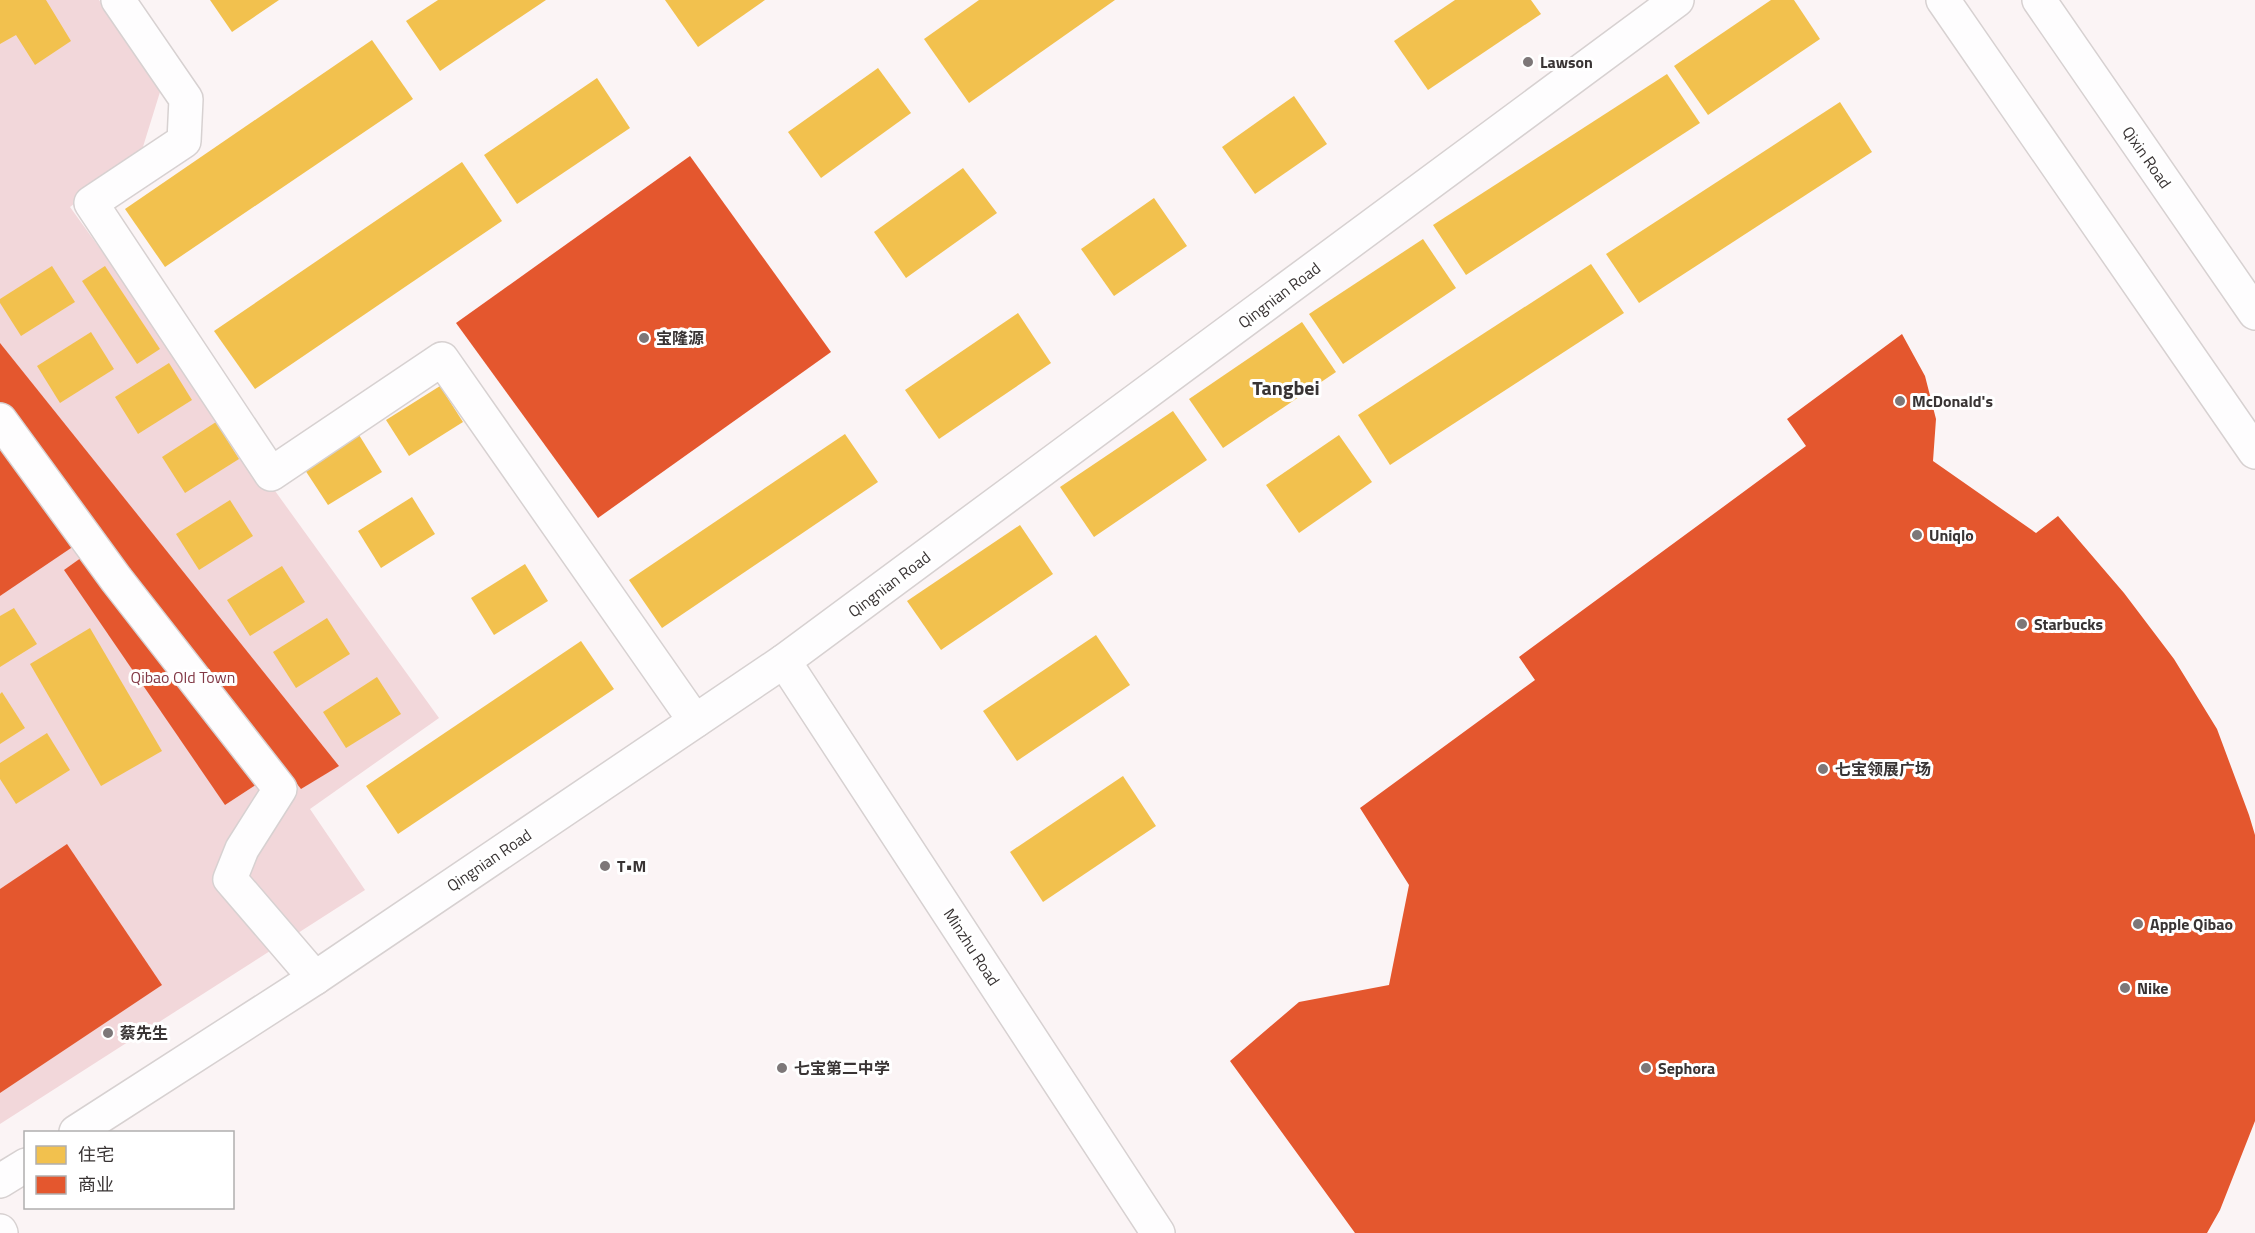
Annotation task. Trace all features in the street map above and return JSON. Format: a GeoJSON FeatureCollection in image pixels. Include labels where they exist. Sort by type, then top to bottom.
{"type":"FeatureCollection","features":[{"type":"Feature","properties":{"kind":"street"},"geometry":{"type":"LineString","coordinates":[[118,0],[186,99],[184,141],[91,203],[271,474],[442,359],[695,721]]}},
{"type":"Feature","properties":{"kind":"street","name":"Qingnian Road"},"geometry":{"type":"LineString","coordinates":[[78,1131],[315,978],[784,662],[1677,0]]}},
{"type":"Feature","properties":{"kind":"street"},"geometry":{"type":"LineString","coordinates":[[1943,0],[2255,452]]}},
{"type":"Feature","properties":{"kind":"street","name":"Qixin Road"},"geometry":{"type":"LineString","coordinates":[[2039,0],[2255,313]]}},
{"type":"Feature","properties":{"kind":"street"},"geometry":{"type":"LineString","coordinates":[[0,420],[116,579],[280,789],[242,849],[230,879],[315,978]]}},
{"type":"Feature","properties":{"kind":"street","name":"Minzhu Road"},"geometry":{"type":"LineString","coordinates":[[784,662],[1158,1233]]}},
{"type":"Feature","properties":{"kind":"street"},"geometry":{"type":"LineString","coordinates":[[0,1181],[24,1166]]}},
{"type":"Feature","properties":{"kind":"green space","name":"Qibao Old Town"},"geometry":{"type":"Polygon","coordinates":[[[0,0],[99,0],[160,92],[142,150],[70,207],[439,718],[310,809],[365,890],[0,1124],[0,0]]]}},
{"type":"Feature","properties":{"kind":"building: 住宅"},"geometry":{"type":"Polygon","coordinates":[[[0,0],[46,0],[71,41],[35,65],[16,35],[0,44],[0,0]]]}},
{"type":"Feature","properties":{"kind":"building: 住宅"},"geometry":{"type":"Polygon","coordinates":[[[210,0],[279,0],[232,32],[210,0]]]}},
{"type":"Feature","properties":{"kind":"building: 住宅"},"geometry":{"type":"Polygon","coordinates":[[[438,0],[546,0],[440,71],[406,21],[438,0]]]}},
{"type":"Feature","properties":{"kind":"building: 住宅"},"geometry":{"type":"Polygon","coordinates":[[[665,0],[765,0],[698,47],[665,0]]]}},
{"type":"Feature","properties":{"kind":"building: 住宅"},"geometry":{"type":"Polygon","coordinates":[[[979,0],[1115,0],[969,103],[924,39],[979,0]]]}},
{"type":"Feature","properties":{"kind":"building: 住宅"},"geometry":{"type":"Polygon","coordinates":[[[1455,0],[1531,0],[1541,14],[1428,90],[1394,41],[1455,0]]]}},
{"type":"Feature","properties":{"kind":"building: 住宅"},"geometry":{"type":"Polygon","coordinates":[[[1771,0],[1794,0],[1820,39],[1708,115],[1674,66],[1771,0]]]}},
{"type":"Feature","properties":{"kind":"building: 住宅"},"geometry":{"type":"Polygon","coordinates":[[[372,40],[413,99],[165,267],[125,209],[372,40]]]}},
{"type":"Feature","properties":{"kind":"building: 住宅"},"geometry":{"type":"Polygon","coordinates":[[[878,68],[911,113],[821,178],[788,132],[878,68]]]}},
{"type":"Feature","properties":{"kind":"building: 住宅"},"geometry":{"type":"Polygon","coordinates":[[[1667,74],[1700,123],[1466,275],[1433,225],[1667,74]]]}},
{"type":"Feature","properties":{"kind":"building: 住宅"},"geometry":{"type":"Polygon","coordinates":[[[597,78],[630,128],[517,204],[484,155],[597,78]]]}},
{"type":"Feature","properties":{"kind":"building: 住宅"},"geometry":{"type":"Polygon","coordinates":[[[1294,96],[1327,144],[1255,194],[1222,147],[1294,96]]]}},
{"type":"Feature","properties":{"kind":"building: 住宅"},"geometry":{"type":"Polygon","coordinates":[[[1840,102],[1872,152],[1639,303],[1606,254],[1840,102]]]}},
{"type":"Feature","properties":{"kind":"building: 住宅"},"geometry":{"type":"Polygon","coordinates":[[[462,162],[502,221],[255,389],[214,331],[462,162]]]}},
{"type":"Feature","properties":{"kind":"building: 住宅"},"geometry":{"type":"Polygon","coordinates":[[[963,168],[997,213],[906,278],[874,232],[963,168]]]}},
{"type":"Feature","properties":{"kind":"building: 住宅"},"geometry":{"type":"Polygon","coordinates":[[[1154,198],[1187,246],[1114,296],[1081,249],[1154,198]]]}},
{"type":"Feature","properties":{"kind":"building: 住宅"},"geometry":{"type":"Polygon","coordinates":[[[1423,239],[1456,288],[1343,364],[1309,314],[1423,239]]]}},
{"type":"Feature","properties":{"kind":"building: 住宅"},"geometry":{"type":"Polygon","coordinates":[[[1591,264],[1624,313],[1390,465],[1358,415],[1591,264]]]}},
{"type":"Feature","properties":{"kind":"building: 住宅"},"geometry":{"type":"Polygon","coordinates":[[[52,266],[75,302],[21,336],[0,303],[0,299],[52,266]]]}},
{"type":"Feature","properties":{"kind":"building: 住宅"},"geometry":{"type":"Polygon","coordinates":[[[105,266],[160,349],[137,364],[82,281],[105,266]]]}},
{"type":"Feature","properties":{"kind":"building: 住宅"},"geometry":{"type":"Polygon","coordinates":[[[1018,313],[1051,363],[939,439],[905,390],[1018,313]]]}},
{"type":"Feature","properties":{"kind":"building: 住宅"},"geometry":{"type":"Polygon","coordinates":[[[1302,322],[1336,372],[1223,448],[1189,399],[1302,322]]]}},
{"type":"Feature","properties":{"kind":"building: 住宅"},"geometry":{"type":"Polygon","coordinates":[[[91,332],[114,369],[60,403],[37,366],[91,332]]]}},
{"type":"Feature","properties":{"kind":"building: 住宅"},"geometry":{"type":"Polygon","coordinates":[[[169,363],[192,400],[138,434],[115,397],[169,363]]]}},
{"type":"Feature","properties":{"kind":"building: 住宅"},"geometry":{"type":"Polygon","coordinates":[[[440,386],[463,422],[409,456],[386,420],[440,386]]]}},
{"type":"Feature","properties":{"kind":"building: 住宅"},"geometry":{"type":"Polygon","coordinates":[[[1173,411],[1207,460],[1094,537],[1060,487],[1173,411]]]}},
{"type":"Feature","properties":{"kind":"building: 住宅"},"geometry":{"type":"Polygon","coordinates":[[[216,422],[239,459],[185,493],[162,457],[216,422]]]}},
{"type":"Feature","properties":{"kind":"building: 住宅"},"geometry":{"type":"Polygon","coordinates":[[[845,434],[878,482],[662,628],[629,580],[845,434]]]}},
{"type":"Feature","properties":{"kind":"building: 住宅"},"geometry":{"type":"Polygon","coordinates":[[[359,435],[382,472],[328,505],[305,470],[359,435]]]}},
{"type":"Feature","properties":{"kind":"building: 住宅"},"geometry":{"type":"Polygon","coordinates":[[[1339,435],[1372,482],[1299,533],[1266,485],[1339,435]]]}},
{"type":"Feature","properties":{"kind":"building: 住宅"},"geometry":{"type":"Polygon","coordinates":[[[412,497],[435,534],[381,568],[358,531],[412,497]]]}},
{"type":"Feature","properties":{"kind":"building: 住宅"},"geometry":{"type":"Polygon","coordinates":[[[230,500],[253,536],[199,570],[176,534],[230,500]]]}},
{"type":"Feature","properties":{"kind":"building: 住宅"},"geometry":{"type":"Polygon","coordinates":[[[1020,525],[1053,574],[941,650],[907,601],[1020,525]]]}},
{"type":"Feature","properties":{"kind":"building: 住宅"},"geometry":{"type":"Polygon","coordinates":[[[525,564],[548,601],[494,635],[471,598],[525,564]]]}},
{"type":"Feature","properties":{"kind":"building: 住宅"},"geometry":{"type":"Polygon","coordinates":[[[282,566],[305,602],[250,636],[227,600],[282,566]]]}},
{"type":"Feature","properties":{"kind":"building: 住宅"},"geometry":{"type":"Polygon","coordinates":[[[14,608],[37,644],[0,667],[0,616],[14,608]]]}},
{"type":"Feature","properties":{"kind":"building: 住宅"},"geometry":{"type":"Polygon","coordinates":[[[327,618],[350,654],[296,688],[273,652],[327,618]]]}},
{"type":"Feature","properties":{"kind":"building: 住宅"},"geometry":{"type":"Polygon","coordinates":[[[90,628],[162,751],[101,786],[30,664],[90,628]]]}},
{"type":"Feature","properties":{"kind":"building: 住宅"},"geometry":{"type":"Polygon","coordinates":[[[1096,635],[1130,685],[1017,761],[983,711],[1096,635]]]}},
{"type":"Feature","properties":{"kind":"building: 住宅"},"geometry":{"type":"Polygon","coordinates":[[[581,641],[614,689],[398,834],[366,786],[581,641]]]}},
{"type":"Feature","properties":{"kind":"building: 住宅"},"geometry":{"type":"Polygon","coordinates":[[[377,677],[401,714],[346,748],[323,712],[377,677]]]}},
{"type":"Feature","properties":{"kind":"building: 住宅"},"geometry":{"type":"Polygon","coordinates":[[[2,692],[25,728],[0,744],[0,694],[2,692]]]}},
{"type":"Feature","properties":{"kind":"building: 住宅"},"geometry":{"type":"Polygon","coordinates":[[[47,733],[70,770],[16,804],[0,779],[0,763],[47,733]]]}},
{"type":"Feature","properties":{"kind":"building: 住宅"},"geometry":{"type":"Polygon","coordinates":[[[1123,776],[1156,826],[1043,902],[1010,852],[1123,776]]]}},
{"type":"Feature","properties":{"kind":"building: 商业","name":"宝隆源"},"geometry":{"type":"Polygon","coordinates":[[[690,156],[831,352],[598,518],[456,323],[690,156]]]}},
{"type":"Feature","properties":{"kind":"building: 商业","name":"七宝领展广场"},"geometry":{"type":"Polygon","coordinates":[[[1902,334],[1925,376],[1936,419],[1933,461],[2036,533],[2058,516],[2124,593],[2174,659],[2217,729],[2249,815],[2255,835],[2255,1121],[2220,1210],[2207,1233],[1355,1233],[1230,1061],[1299,1002],[1389,985],[1409,885],[1360,808],[1535,680],[1519,657],[1806,446],[1787,419],[1902,334]]]}},
{"type":"Feature","properties":{"kind":"building: 商业"},"geometry":{"type":"Polygon","coordinates":[[[0,343],[339,766],[301,789],[0,406],[0,343]]]}},
{"type":"Feature","properties":{"kind":"building: 商业"},"geometry":{"type":"Polygon","coordinates":[[[0,448],[74,546],[0,596],[0,448]]]}},
{"type":"Feature","properties":{"kind":"building: 商业"},"geometry":{"type":"Polygon","coordinates":[[[85,555],[260,782],[225,805],[64,570],[85,555]]]}},
{"type":"Feature","properties":{"kind":"building: 商业"},"geometry":{"type":"Polygon","coordinates":[[[67,844],[162,985],[0,1093],[0,889],[67,844]]]}},
{"type":"Feature","properties":{"kind":"place","name":"Lawson"},"geometry":{"type":"Point","coordinates":[1528,62]}},
{"type":"Feature","properties":{"kind":"place","name":"宝隆源"},"geometry":{"type":"Point","coordinates":[644,338]}},
{"type":"Feature","properties":{"kind":"place","name":"McDonald's"},"geometry":{"type":"Point","coordinates":[1900,401]}},
{"type":"Feature","properties":{"kind":"place","name":"Uniqlo"},"geometry":{"type":"Point","coordinates":[1917,535]}},
{"type":"Feature","properties":{"kind":"place","name":"Starbucks"},"geometry":{"type":"Point","coordinates":[2022,624]}},
{"type":"Feature","properties":{"kind":"place","name":"七宝领展广场"},"geometry":{"type":"Point","coordinates":[1823,769]}},
{"type":"Feature","properties":{"kind":"place","name":"T•M"},"geometry":{"type":"Point","coordinates":[605,866]}},
{"type":"Feature","properties":{"kind":"place","name":"Apple Qibao"},"geometry":{"type":"Point","coordinates":[2138,924]}},
{"type":"Feature","properties":{"kind":"place","name":"Nike"},"geometry":{"type":"Point","coordinates":[2125,988]}},
{"type":"Feature","properties":{"kind":"place","name":"蔡先生"},"geometry":{"type":"Point","coordinates":[108,1033]}},
{"type":"Feature","properties":{"kind":"place","name":"七宝第二中学"},"geometry":{"type":"Point","coordinates":[782,1068]}},
{"type":"Feature","properties":{"kind":"place","name":"Sephora"},"geometry":{"type":"Point","coordinates":[1646,1068]}},
{"type":"Feature","properties":{"kind":"district","name":"Tangbei"},"geometry":{"type":"Point","coordinates":[1286,387]}}]}
